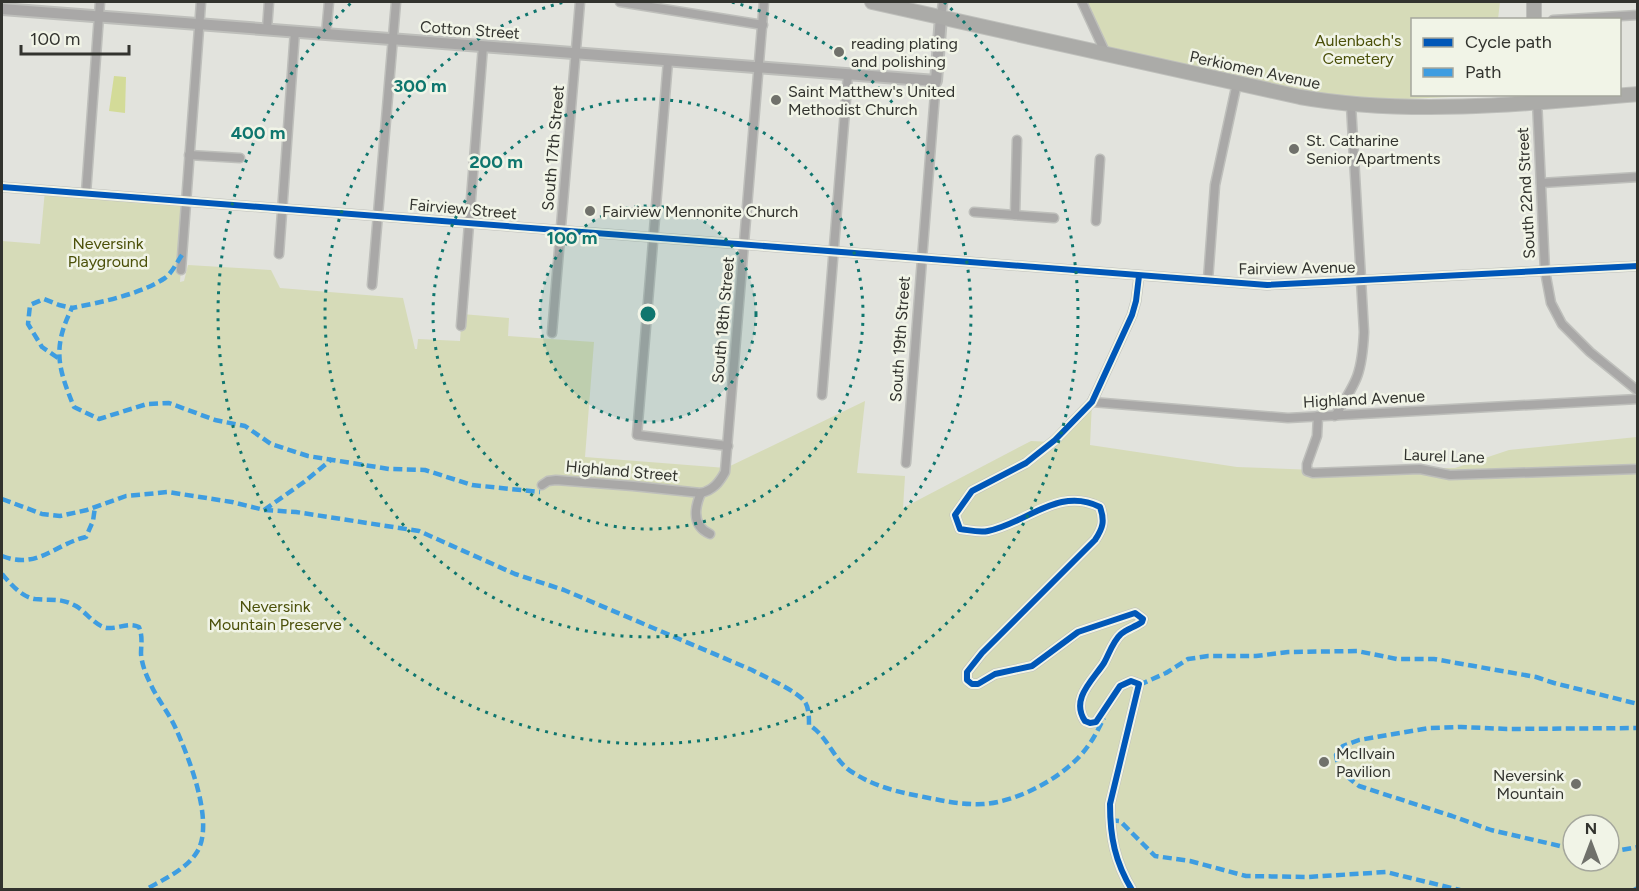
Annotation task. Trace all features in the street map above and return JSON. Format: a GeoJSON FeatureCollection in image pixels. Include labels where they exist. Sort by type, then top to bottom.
{"type":"FeatureCollection","features":[{"type":"Feature","properties":{"kind":"main road","name":"Perkiomen Avenue"},"geometry":{"type":"LineString","coordinates":[[872,2],[1300,97],[1351,105],[1448,106],[1587,96]]}},
{"type":"Feature","properties":{"kind":"main road"},"geometry":{"type":"LineString","coordinates":[[1534,2],[1534,18]]}},
{"type":"Feature","properties":{"kind":"main road","name":"Perkiomen Avenue"},"geometry":{"type":"LineString","coordinates":[[1621,95],[1638,94]]}},
{"type":"Feature","properties":{"kind":"street"},"geometry":{"type":"LineString","coordinates":[[86,193],[100,2]]}},
{"type":"Feature","properties":{"kind":"street"},"geometry":{"type":"LineString","coordinates":[[181,270],[201,2]]}},
{"type":"Feature","properties":{"kind":"street"},"geometry":{"type":"LineString","coordinates":[[267,29],[269,2]]}},
{"type":"Feature","properties":{"kind":"street"},"geometry":{"type":"LineString","coordinates":[[326,34],[329,2]]}},
{"type":"Feature","properties":{"kind":"street"},"geometry":{"type":"LineString","coordinates":[[372,285],[396,2]]}},
{"type":"Feature","properties":{"kind":"street","name":"South 17th Street"},"geometry":{"type":"LineString","coordinates":[[552,333],[580,2]]}},
{"type":"Feature","properties":{"kind":"street"},"geometry":{"type":"LineString","coordinates":[[620,2],[763,25]]}},
{"type":"Feature","properties":{"kind":"street","name":"South 18th Street"},"geometry":{"type":"LineString","coordinates":[[705,492],[718,483],[725,472],[764,2]]}},
{"type":"Feature","properties":{"kind":"street","name":"South 19th Street"},"geometry":{"type":"LineString","coordinates":[[906,463],[943,2]]}},
{"type":"Feature","properties":{"kind":"street"},"geometry":{"type":"LineString","coordinates":[[1082,2],[1106,54]]}},
{"type":"Feature","properties":{"kind":"street","name":"Cotton Street"},"geometry":{"type":"LineString","coordinates":[[2,9],[936,81]]}},
{"type":"Feature","properties":{"kind":"street"},"geometry":{"type":"LineString","coordinates":[[1609,18],[1638,15]]}},
{"type":"Feature","properties":{"kind":"street"},"geometry":{"type":"LineString","coordinates":[[279,254],[295,32]]}},
{"type":"Feature","properties":{"kind":"street"},"geometry":{"type":"LineString","coordinates":[[461,326],[483,46]]}},
{"type":"Feature","properties":{"kind":"street"},"geometry":{"type":"LineString","coordinates":[[668,61],[637,435],[728,446]]}},
{"type":"Feature","properties":{"kind":"street"},"geometry":{"type":"LineString","coordinates":[[822,395],[848,75]]}},
{"type":"Feature","properties":{"kind":"street"},"geometry":{"type":"LineString","coordinates":[[1208,280],[1215,185],[1237,83]]}},
{"type":"Feature","properties":{"kind":"street","name":"South 22nd Street"},"geometry":{"type":"LineString","coordinates":[[1537,98],[1545,271],[1551,303],[1562,324],[1590,352],[1638,390]]}},
{"type":"Feature","properties":{"kind":"street"},"geometry":{"type":"LineString","coordinates":[[1335,416],[1354,386],[1362,363],[1364,332],[1351,105]]}},
{"type":"Feature","properties":{"kind":"street"},"geometry":{"type":"LineString","coordinates":[[1015,215],[1017,140]]}},
{"type":"Feature","properties":{"kind":"street"},"geometry":{"type":"LineString","coordinates":[[189,155],[240,158]]}},
{"type":"Feature","properties":{"kind":"street"},"geometry":{"type":"LineString","coordinates":[[1095,221],[1100,159]]}},
{"type":"Feature","properties":{"kind":"street"},"geometry":{"type":"LineString","coordinates":[[1541,183],[1638,177]]}},
{"type":"Feature","properties":{"kind":"street","name":"Fairview Street"},"geometry":{"type":"LineString","coordinates":[[2,187],[921,259]]}},
{"type":"Feature","properties":{"kind":"street"},"geometry":{"type":"LineString","coordinates":[[974,212],[1054,218]]}},
{"type":"Feature","properties":{"kind":"street","name":"Fairview Avenue"},"geometry":{"type":"LineString","coordinates":[[921,259],[1267,285],[1638,266]]}},
{"type":"Feature","properties":{"kind":"street"},"geometry":{"type":"LineString","coordinates":[[1132,890],[1118,864],[1113,844],[1110,810],[1116,775],[1139,684],[1131,681],[1120,686],[1096,722],[1085,722],[1081,713],[1081,704],[1086,685],[1096,674],[1114,642],[1121,634],[1142,622],[1140,614],[1126,615],[1078,632],[1049,652],[1041,661],[1024,669],[995,674],[978,684],[972,684],[967,680],[967,672],[982,653],[1095,540],[1104,525],[1104,516],[1100,507],[1082,500],[1064,501],[999,528],[981,532],[960,529],[955,515],[972,491],[1026,463],[1055,440],[1092,402],[1132,315],[1139,276]]}},
{"type":"Feature","properties":{"kind":"street","name":"Highland Avenue"},"geometry":{"type":"LineString","coordinates":[[1092,402],[1288,418],[1638,399]]}},
{"type":"Feature","properties":{"kind":"street","name":"Laurel Lane"},"geometry":{"type":"LineString","coordinates":[[1318,417],[1317,436],[1307,464],[1307,471],[1313,473],[1420,469],[1450,475],[1638,469]]}},
{"type":"Feature","properties":{"kind":"street","name":"Highland Street"},"geometry":{"type":"LineString","coordinates":[[542,485],[548,481],[567,481],[705,492]]}},
{"type":"Feature","properties":{"kind":"street"},"geometry":{"type":"LineString","coordinates":[[705,492],[695,506],[696,519],[702,530],[710,534]]}},
{"type":"Feature","properties":{"kind":"green space","name":"Aulenbach's Cemetery"},"geometry":{"type":"Polygon","coordinates":[[[1086,2],[1500,2],[1498,18],[1411,18],[1411,96],[1471,96],[1406,99],[1356,98],[1306,92],[1107,47],[1086,2]]]}},
{"type":"Feature","properties":{"kind":"green space","name":"Neversink Mountain Preserve"},"geometry":{"type":"Polygon","coordinates":[[[45,190],[186,201],[180,282],[184,281],[188,265],[271,270],[280,288],[403,298],[415,349],[417,349],[418,339],[460,341],[462,314],[509,318],[508,336],[594,342],[585,457],[726,468],[865,401],[857,473],[905,476],[903,508],[1031,441],[1052,442],[1092,402],[1090,445],[1237,467],[1315,470],[1455,468],[1509,450],[1637,437],[1637,889],[2,889],[2,241],[40,244],[45,190]]]}},
{"type":"Feature","properties":{"kind":"shaded area"},"geometry":{"type":"Polygon","coordinates":[[[114,76],[126,77],[125,113],[109,111],[114,76]]]}},
{"type":"Feature","properties":{"kind":"marked path"},"geometry":{"type":"LineString","coordinates":[[182,255],[168,276],[155,284],[120,297],[72,308],[62,335],[60,358],[64,381],[74,407],[99,419],[147,404],[169,403],[215,420],[245,426],[271,444],[308,456],[389,469],[425,470],[472,485],[540,492]]}},
{"type":"Feature","properties":{"kind":"marked path"},"geometry":{"type":"LineString","coordinates":[[58,358],[42,347],[28,324],[30,305],[44,299],[72,308]]}},
{"type":"Feature","properties":{"kind":"marked path"},"geometry":{"type":"LineString","coordinates":[[264,510],[332,459]]}},
{"type":"Feature","properties":{"kind":"marked path"},"geometry":{"type":"LineString","coordinates":[[2,499],[42,514],[60,516],[87,510],[126,496],[168,492],[232,502],[264,510],[296,512],[419,531],[515,574],[564,590],[780,684],[805,702],[809,725],[821,735],[845,767],[878,785],[914,795],[968,804],[983,804],[1012,798],[1027,792],[1055,777],[1079,757],[1093,739],[1104,718]]}},
{"type":"Feature","properties":{"kind":"marked path"},"geometry":{"type":"LineString","coordinates":[[2,556],[26,560],[36,558],[86,537],[93,521],[95,507]]}},
{"type":"Feature","properties":{"kind":"marked path"},"geometry":{"type":"LineString","coordinates":[[2,574],[25,596],[70,603],[103,627],[131,625],[139,627],[144,670],[173,723],[187,756],[198,790],[203,825],[202,840],[197,852],[187,864],[145,890]]}},
{"type":"Feature","properties":{"kind":"marked path"},"geometry":{"type":"LineString","coordinates":[[1139,685],[1166,673],[1188,659],[1288,652],[1357,651],[1397,659],[1434,659],[1536,677],[1638,704]]}},
{"type":"Feature","properties":{"kind":"marked path"},"geometry":{"type":"LineString","coordinates":[[1561,846],[1491,830],[1359,786],[1344,773],[1336,755],[1343,746],[1359,740],[1429,728],[1638,728]]}},
{"type":"Feature","properties":{"kind":"marked path"},"geometry":{"type":"LineString","coordinates":[[1110,820],[1120,821],[1155,856],[1190,861],[1246,876],[1308,877],[1386,872],[1460,890]]}},
{"type":"Feature","properties":{"kind":"marked path"},"geometry":{"type":"LineString","coordinates":[[1621,850],[1638,847]]}},
{"type":"Feature","properties":{"kind":"marked path"},"geometry":{"type":"LineString","coordinates":[[1634,890],[1638,888]]}},
{"type":"Feature","properties":{"kind":"cycle path"},"geometry":{"type":"LineString","coordinates":[[2,187],[1267,285],[1638,266]]}},
{"type":"Feature","properties":{"kind":"cycle path"},"geometry":{"type":"LineString","coordinates":[[1132,890],[1121,869],[1115,849],[1110,804],[1139,684],[1131,681],[1120,686],[1096,722],[1085,721],[1080,705],[1085,690],[1104,663],[1118,637],[1142,622],[1143,619],[1135,613],[1078,632],[1032,666],[995,674],[978,684],[972,684],[967,680],[967,672],[982,653],[1095,540],[1102,524],[1100,507],[1085,502],[1057,503],[985,532],[960,529],[955,515],[972,491],[1026,463],[1055,440],[1092,402],[1132,315],[1139,276]]}},
{"type":"Feature","properties":{"kind":"place","name":"reading plating and polishing"},"geometry":{"type":"Point","coordinates":[839,52]}},
{"type":"Feature","properties":{"kind":"place","name":"Saint Matthew's United Methodist Church"},"geometry":{"type":"Point","coordinates":[776,100]}},
{"type":"Feature","properties":{"kind":"place","name":"St. Catharine Senior Apartments"},"geometry":{"type":"Point","coordinates":[1294,149]}},
{"type":"Feature","properties":{"kind":"place","name":"Fairview Mennonite Church"},"geometry":{"type":"Point","coordinates":[590,211]}},
{"type":"Feature","properties":{"kind":"place","name":"McIlvain Pavilion"},"geometry":{"type":"Point","coordinates":[1324,762]}},
{"type":"Feature","properties":{"kind":"place","name":"Neversink Mountain"},"geometry":{"type":"Point","coordinates":[1576,784]}},
{"type":"Feature","properties":{"kind":"park label","name":"Neversink Playground"},"geometry":{"type":"Point","coordinates":[108,252]}}]}
